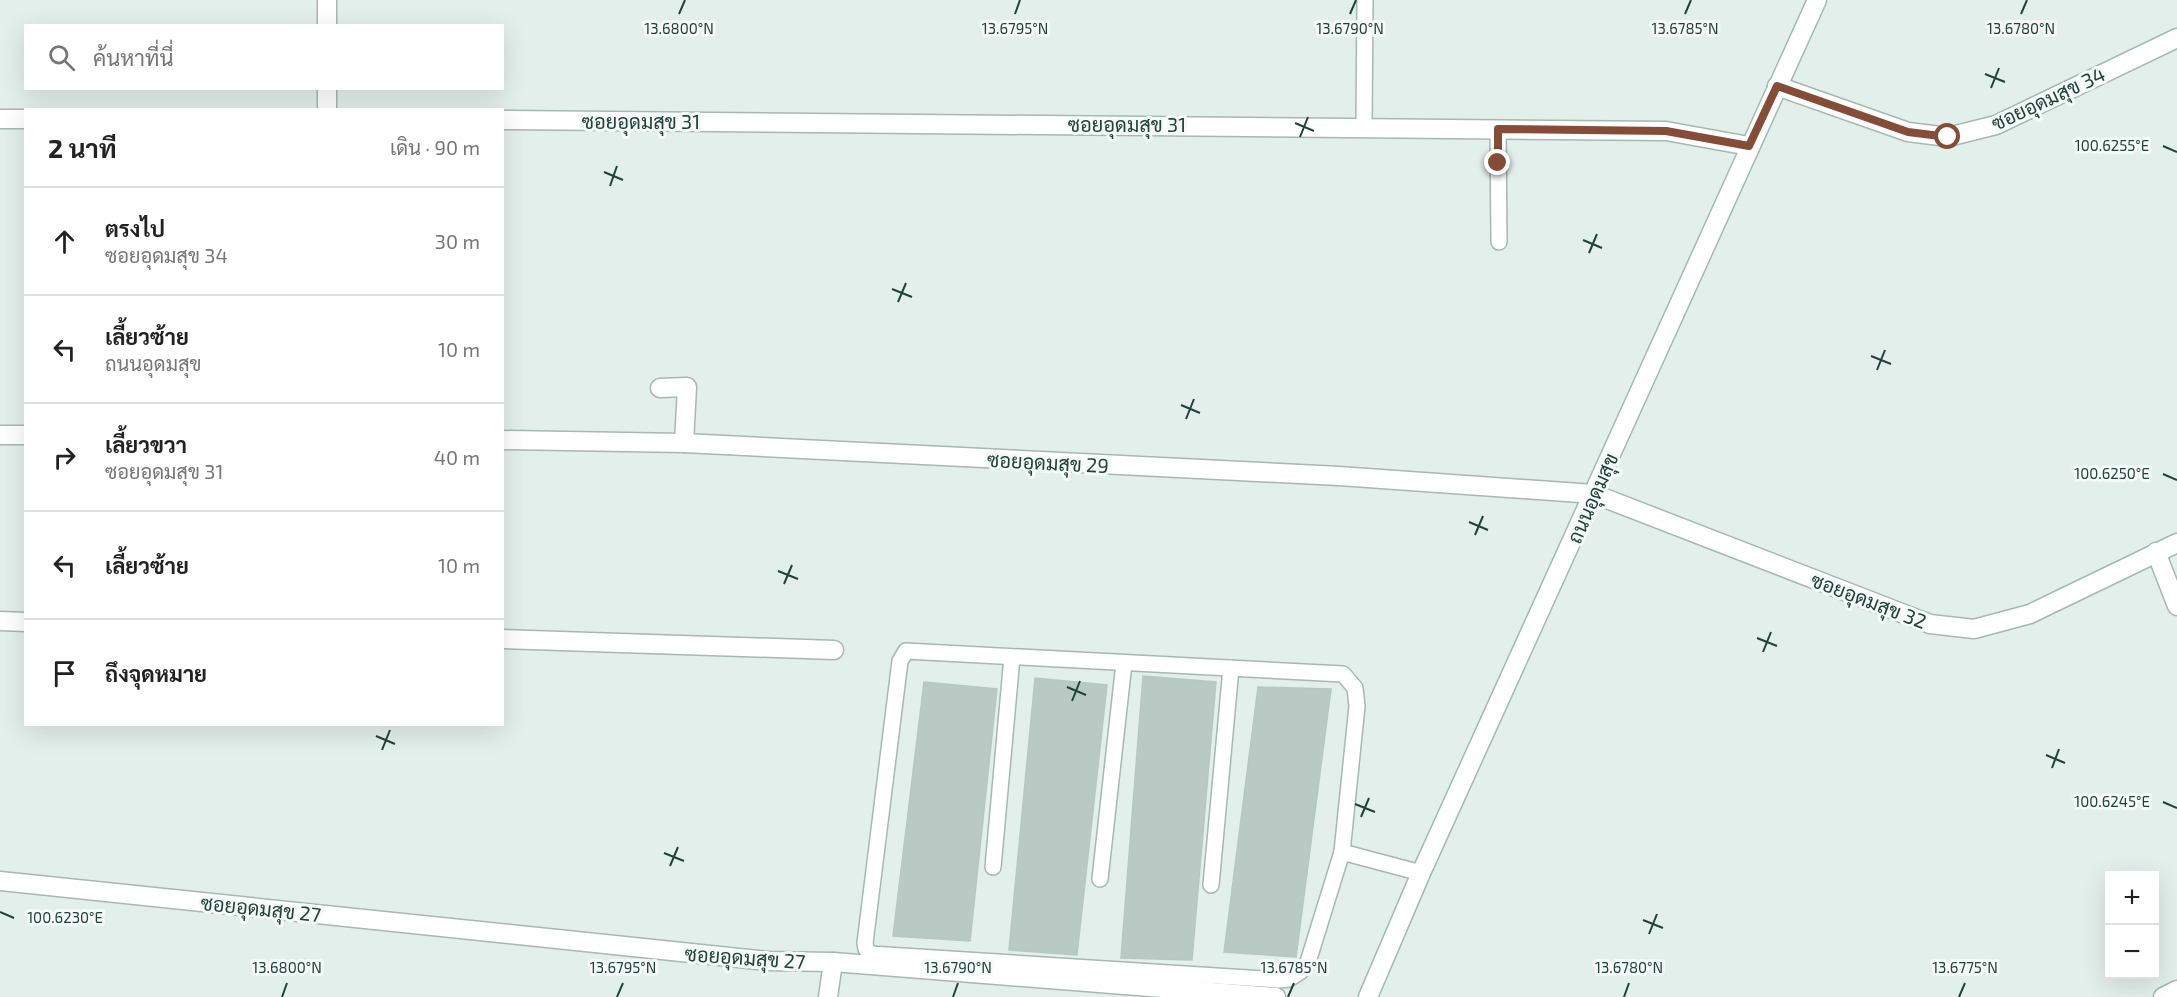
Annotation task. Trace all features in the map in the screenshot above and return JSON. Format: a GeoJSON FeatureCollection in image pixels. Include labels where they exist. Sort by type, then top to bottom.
{"type":"FeatureCollection","features":[{"type":"Feature","properties":{"kind":"street"},"geometry":{"type":"LineString","coordinates":[[327,0],[327,24]]}},
{"type":"Feature","properties":{"kind":"street","name":"ถนนอุดมสุข"},"geometry":{"type":"LineString","coordinates":[[1368,997],[1749,146],[1817,0]]}},
{"type":"Feature","properties":{"kind":"street","name":"ซอยอุดมสุข 34"},"geometry":{"type":"LineString","coordinates":[[1777,86],[1908,132],[1948,137],[1996,125],[2177,38]]}},
{"type":"Feature","properties":{"kind":"street"},"geometry":{"type":"LineString","coordinates":[[327,90],[327,108]]}},
{"type":"Feature","properties":{"kind":"street"},"geometry":{"type":"LineString","coordinates":[[0,119],[24,119]]}},
{"type":"Feature","properties":{"kind":"street","name":"ซอยอุดมสุข 31"},"geometry":{"type":"LineString","coordinates":[[504,120],[1364,126],[1666,131],[1749,146]]}},
{"type":"Feature","properties":{"kind":"street"},"geometry":{"type":"LineString","coordinates":[[660,388],[687,387],[684,443]]}},
{"type":"Feature","properties":{"kind":"street"},"geometry":{"type":"LineString","coordinates":[[0,435],[24,435]]}},
{"type":"Feature","properties":{"kind":"street","name":"ซอยอุดมสุข 29"},"geometry":{"type":"LineString","coordinates":[[504,440],[684,443],[1339,476],[1593,494]]}},
{"type":"Feature","properties":{"kind":"street","name":"ซอยอุดมสุข 32"},"geometry":{"type":"LineString","coordinates":[[1593,494],[1930,624],[1974,629],[2030,614],[2177,543]]}},
{"type":"Feature","properties":{"kind":"street"},"geometry":{"type":"LineString","coordinates":[[2156,552],[2177,606]]}},
{"type":"Feature","properties":{"kind":"street"},"geometry":{"type":"LineString","coordinates":[[0,621],[24,622]]}},
{"type":"Feature","properties":{"kind":"street"},"geometry":{"type":"LineString","coordinates":[[504,639],[834,650]]}},
{"type":"Feature","properties":{"kind":"street","name":"ซอยอุดมสุข 27"},"geometry":{"type":"LineString","coordinates":[[0,880],[768,962],[833,962],[1276,997]]}},
{"type":"Feature","properties":{"kind":"street"},"geometry":{"type":"LineString","coordinates":[[828,997],[833,962]]}},
{"type":"Feature","properties":{"kind":"street"},"geometry":{"type":"LineString","coordinates":[[2163,997],[2177,990]]}},
{"type":"Feature","properties":{"kind":"lane"},"geometry":{"type":"LineString","coordinates":[[1364,126],[1365,0]]}},
{"type":"Feature","properties":{"kind":"lane"},"geometry":{"type":"LineString","coordinates":[[1498,129],[1498,242]]}},
{"type":"Feature","properties":{"kind":"lane"},"geometry":{"type":"LineString","coordinates":[[906,651],[1124,663],[1343,674],[1355,688],[1358,706],[1342,852],[1308,962],[1300,972],[1289,979],[871,954],[866,949],[866,942],[902,656],[906,651]]}},
{"type":"Feature","properties":{"kind":"lane"},"geometry":{"type":"LineString","coordinates":[[993,867],[1012,657]]}},
{"type":"Feature","properties":{"kind":"lane"},"geometry":{"type":"LineString","coordinates":[[1100,879],[1124,663]]}},
{"type":"Feature","properties":{"kind":"lane"},"geometry":{"type":"LineString","coordinates":[[1211,885],[1231,668]]}},
{"type":"Feature","properties":{"kind":"lane"},"geometry":{"type":"LineString","coordinates":[[1342,852],[1422,873]]}},
{"type":"Feature","properties":{"kind":"building"},"geometry":{"type":"Polygon","coordinates":[[[1143,676],[1216,682],[1192,960],[1121,958],[1143,676]]]}},
{"type":"Feature","properties":{"kind":"building"},"geometry":{"type":"Polygon","coordinates":[[[1035,678],[1107,685],[1077,955],[1009,950],[1035,678]]]}},
{"type":"Feature","properties":{"kind":"building"},"geometry":{"type":"Polygon","coordinates":[[[924,682],[997,689],[970,941],[893,936],[924,682]]]}},
{"type":"Feature","properties":{"kind":"building"},"geometry":{"type":"Polygon","coordinates":[[[1258,687],[1331,689],[1296,957],[1224,952],[1258,687]]]}},
{"type":"Feature","properties":{"kind":"route"},"geometry":{"type":"LineString","coordinates":[[1498,163],[1498,129],[1666,131],[1749,146],[1777,86],[1908,132],[1948,137]]}}]}
